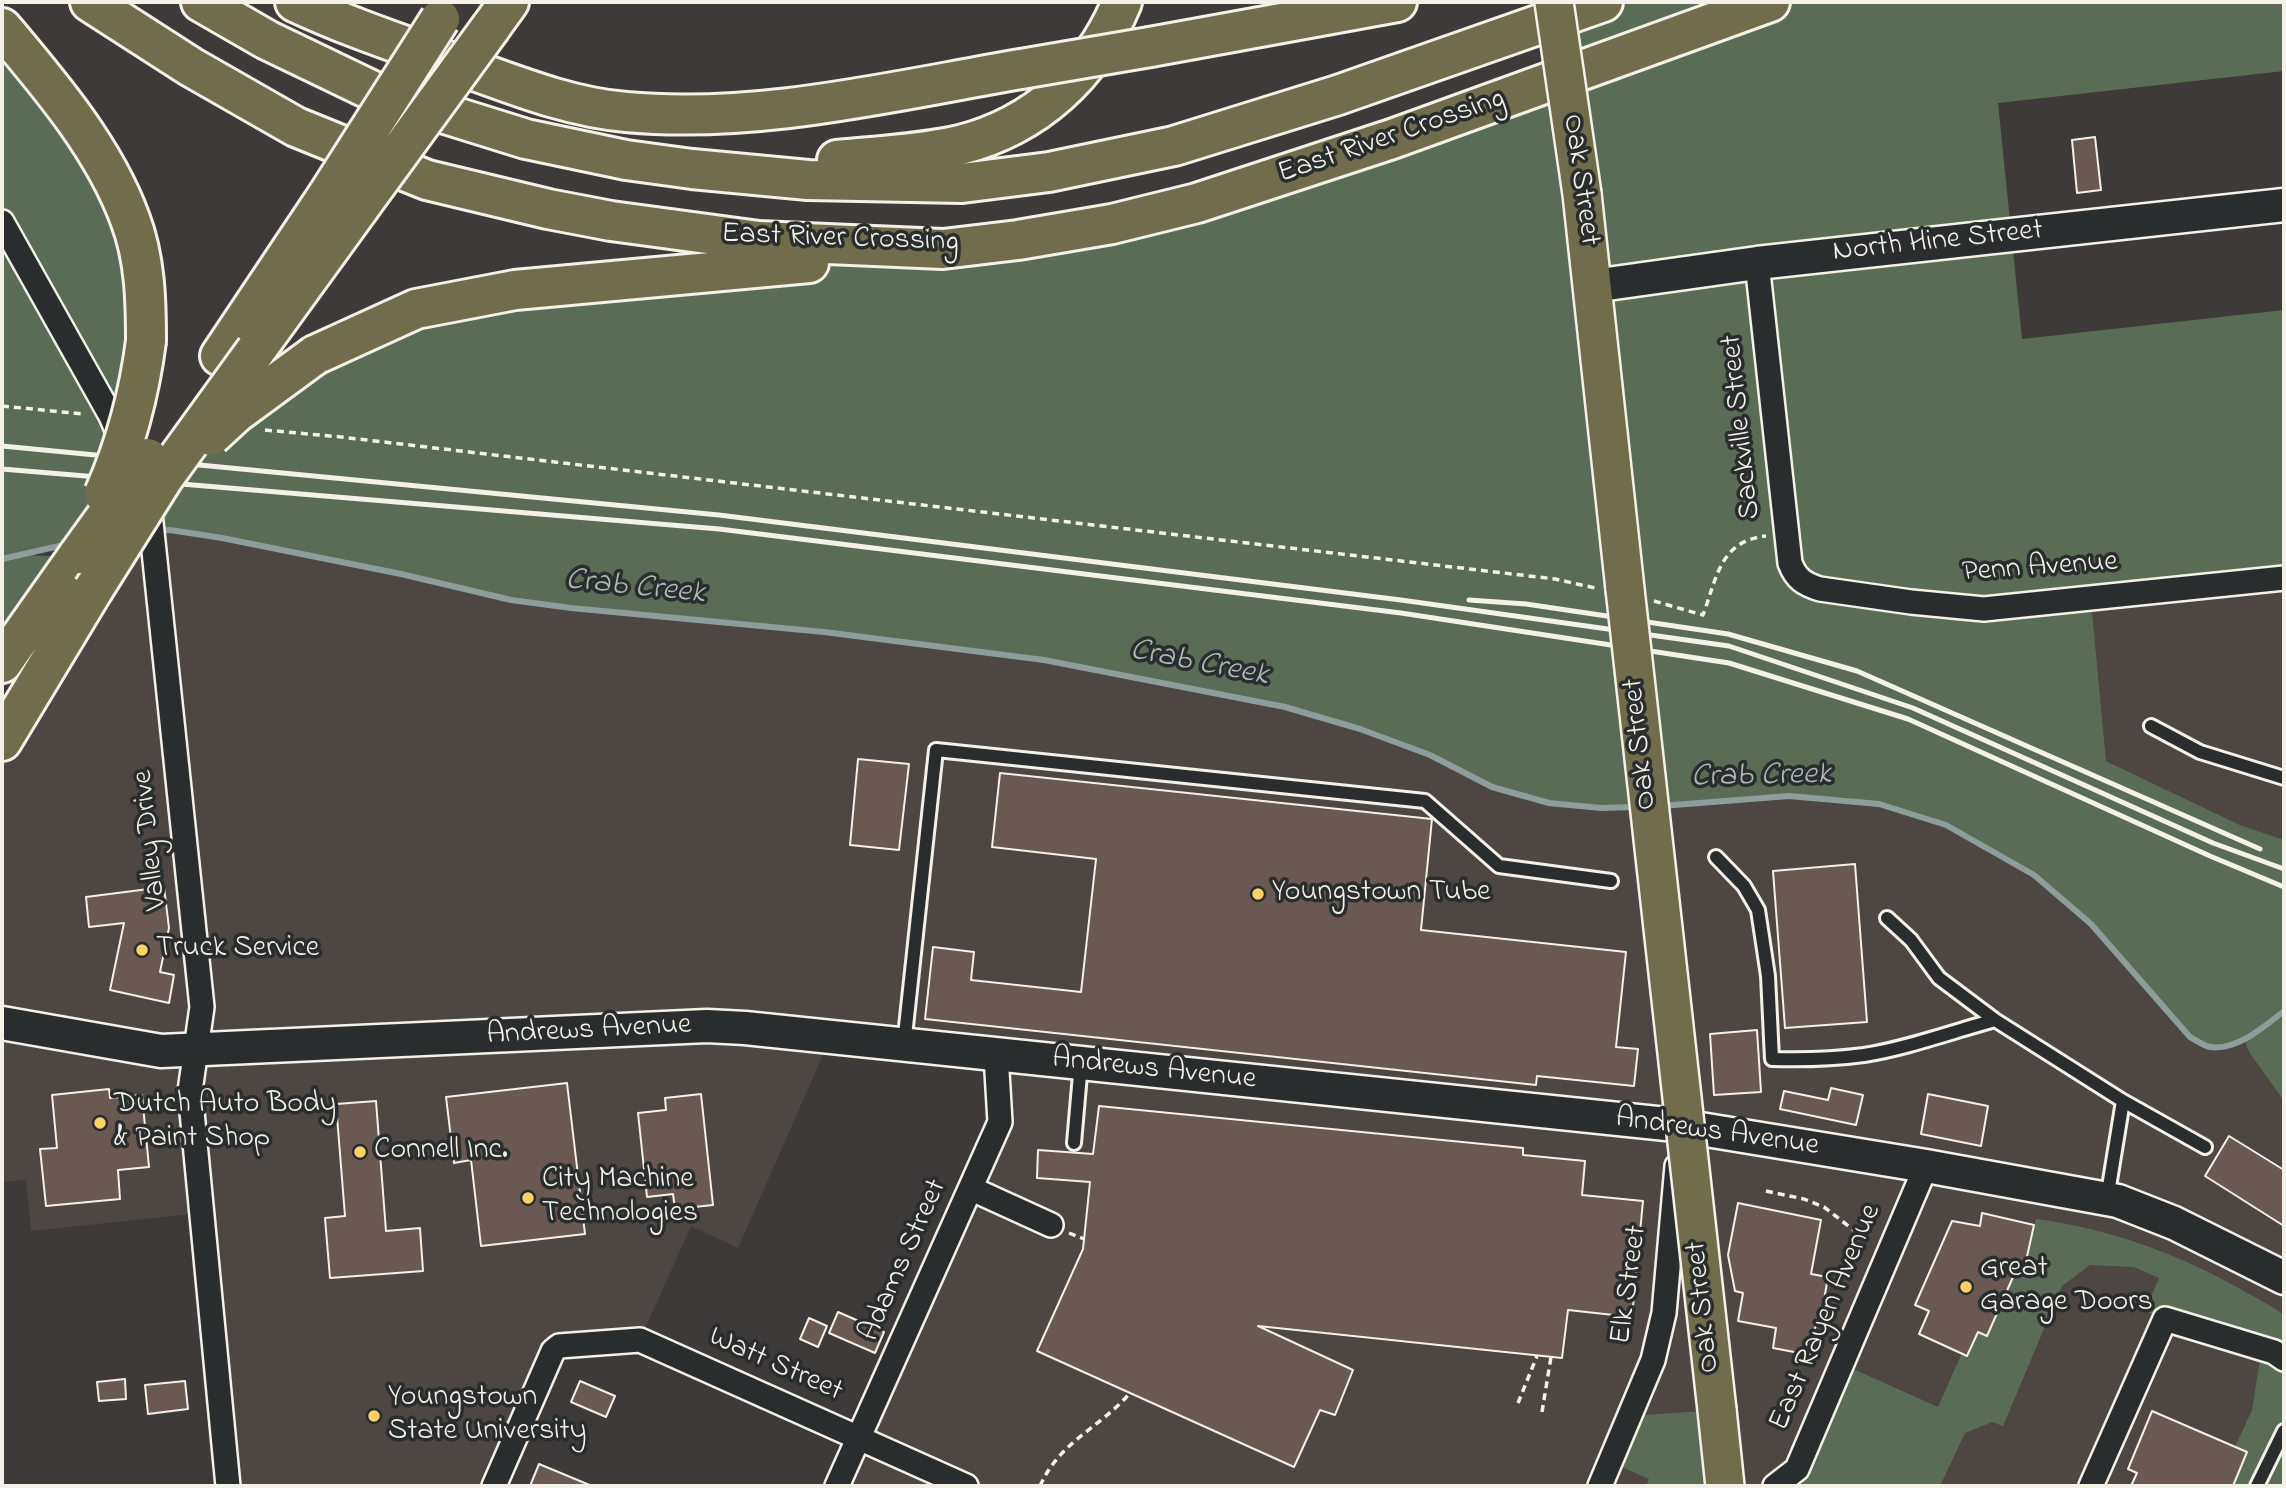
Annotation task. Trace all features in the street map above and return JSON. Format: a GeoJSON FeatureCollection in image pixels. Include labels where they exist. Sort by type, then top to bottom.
{"type":"FeatureCollection","features":[{"type":"Feature","properties":{"kind":"highway","name":"East River Crossing"},"geometry":{"type":"LineString","coordinates":[[90,2],[191,67],[296,127],[427,180],[611,222],[759,241],[943,249],[1112,224],[1197,203],[1392,139],[1770,2]]}},
{"type":"Feature","properties":{"kind":"highway","name":"East River Crossing"},"geometry":{"type":"LineString","coordinates":[[201,2],[267,40],[375,92],[526,139],[626,160],[808,180],[962,183],[1049,172],[1174,146],[1244,125],[1603,2]]}},
{"type":"Feature","properties":{"kind":"highway"},"geometry":{"type":"LineString","coordinates":[[295,2],[332,19],[551,98],[591,108],[666,115],[743,113],[827,102],[1397,2]]}},
{"type":"Feature","properties":{"kind":"highway"},"geometry":{"type":"LineString","coordinates":[[626,160],[803,163],[893,155],[960,145],[1000,130],[1037,111],[1068,86],[1085,67],[1122,2]]}},
{"type":"Feature","properties":{"kind":"highway"},"geometry":{"type":"LineString","coordinates":[[343,202],[446,10]]}},
{"type":"Feature","properties":{"kind":"highway"},"geometry":{"type":"LineString","coordinates":[[2,663],[79,554],[238,353],[343,202],[500,15]]}},
{"type":"Feature","properties":{"kind":"highway"},"geometry":{"type":"LineString","coordinates":[[2,28],[92,146],[110,176],[131,220],[142,264],[146,294],[146,341],[140,388],[116,466],[79,554]]}},
{"type":"Feature","properties":{"kind":"highway"},"geometry":{"type":"LineString","coordinates":[[164,477],[236,413],[315,355],[416,310],[516,290],[943,249]]}},
{"type":"Feature","properties":{"kind":"highway"},"geometry":{"type":"LineString","coordinates":[[2,741],[238,353]]}},
{"type":"Feature","properties":{"kind":"main road","name":"Oak Street"},"geometry":{"type":"LineString","coordinates":[[1554,2],[1593,286],[1623,592],[1725,1486]]}},
{"type":"Feature","properties":{"kind":"street","name":"North Hine Street"},"geometry":{"type":"LineString","coordinates":[[1593,286],[1757,263],[2284,205]]}},
{"type":"Feature","properties":{"kind":"street","name":"Valley Drive"},"geometry":{"type":"LineString","coordinates":[[2,222],[111,416],[140,481],[150,513],[202,1007],[190,1091],[228,1486]]}},
{"type":"Feature","properties":{"kind":"street","name":"Sackville Street"},"geometry":{"type":"LineString","coordinates":[[1757,263],[1790,563],[1794,574],[1801,581]]}},
{"type":"Feature","properties":{"kind":"street","name":"Penn Avenue"},"geometry":{"type":"LineString","coordinates":[[1801,581],[1820,589],[1984,609],[2284,578]]}},
{"type":"Feature","properties":{"kind":"street","name":"Andrews Avenue"},"geometry":{"type":"LineString","coordinates":[[2,1023],[161,1051],[707,1026],[1676,1125],[2107,1199],[2136,1207],[2174,1223],[2284,1278]]}},
{"type":"Feature","properties":{"kind":"street","name":"Adams Street"},"geometry":{"type":"LineString","coordinates":[[838,1486],[1000,1122],[996,1055]]}},
{"type":"Feature","properties":{"kind":"street","name":"Elk Street"},"geometry":{"type":"LineString","coordinates":[[1600,1486],[1653,1360],[1664,1313],[1679,1154],[1676,1125]]}},
{"type":"Feature","properties":{"kind":"street","name":"East Rayen Avenue"},"geometry":{"type":"LineString","coordinates":[[1775,1486],[1797,1469],[1926,1166]]}},
{"type":"Feature","properties":{"kind":"street"},"geometry":{"type":"LineString","coordinates":[[972,1189],[1051,1225]]}},
{"type":"Feature","properties":{"kind":"street"},"geometry":{"type":"LineString","coordinates":[[2091,1486],[2165,1319],[2274,1352],[2284,1359]]}},
{"type":"Feature","properties":{"kind":"street","name":"Watt Street"},"geometry":{"type":"LineString","coordinates":[[494,1486],[553,1351],[559,1346],[640,1340],[966,1486]]}},
{"type":"Feature","properties":{"kind":"lane"},"geometry":{"type":"LineString","coordinates":[[2151,726],[2200,752],[2284,778]]}},
{"type":"Feature","properties":{"kind":"lane"},"geometry":{"type":"LineString","coordinates":[[904,1045],[936,750],[1425,801],[1499,866],[1611,881]]}},
{"type":"Feature","properties":{"kind":"lane"},"geometry":{"type":"LineString","coordinates":[[1716,857],[1744,886],[1758,910],[1768,975],[1772,1059],[1810,1060],[1864,1055],[1917,1043],[1994,1020]]}},
{"type":"Feature","properties":{"kind":"lane"},"geometry":{"type":"LineString","coordinates":[[1887,918],[1911,940],[1939,978],[1994,1020],[2123,1101],[2205,1147]]}},
{"type":"Feature","properties":{"kind":"lane"},"geometry":{"type":"LineString","coordinates":[[1074,1143],[1081,1063]]}},
{"type":"Feature","properties":{"kind":"lane"},"geometry":{"type":"LineString","coordinates":[[2107,1199],[2123,1101]]}},
{"type":"Feature","properties":{"kind":"lane"},"geometry":{"type":"LineString","coordinates":[[2257,1486],[2284,1431]]}},
{"type":"Feature","properties":{"kind":"path"},"geometry":{"type":"LineString","coordinates":[[2,406],[111,416]]}},
{"type":"Feature","properties":{"kind":"path"},"geometry":{"type":"LineString","coordinates":[[260,429],[1541,578],[1623,592],[1703,615],[1719,569],[1733,548],[1749,538],[1787,534]]}},
{"type":"Feature","properties":{"kind":"path"},"geometry":{"type":"LineString","coordinates":[[1766,1191],[1804,1199],[1824,1207],[1869,1242],[1891,1250]]}},
{"type":"Feature","properties":{"kind":"path"},"geometry":{"type":"LineString","coordinates":[[1518,1403],[1537,1356]]}},
{"type":"Feature","properties":{"kind":"path"},"geometry":{"type":"LineString","coordinates":[[1542,1412],[1551,1357]]}},
{"type":"Feature","properties":{"kind":"path"},"geometry":{"type":"LineString","coordinates":[[1040,1486],[1057,1457],[1075,1439],[1119,1406],[1130,1393]]}},
{"type":"Feature","properties":{"kind":"shaded area"},"geometry":{"type":"Polygon","coordinates":[[[130,530],[152,536],[170,530],[222,538],[511,600],[824,632],[1044,660],[1285,707],[1386,734],[1549,803],[1601,808],[1649,807],[1789,796],[1879,804],[1946,825],[2034,875],[2091,924],[2190,1037],[2229,1045],[2244,1038],[2249,1052],[2284,1101],[2284,1260],[2276,1273],[2284,1278],[2284,1486],[838,1486],[1000,1121],[996,1055],[831,1037],[738,1248],[691,1226],[640,1340],[559,1347],[495,1486],[228,1486],[202,1213],[31,1231],[26,1180],[2,1182],[2,736],[130,530]]]}},
{"type":"Feature","properties":{"kind":"shaded area"},"geometry":{"type":"Polygon","coordinates":[[[2284,578],[2284,840],[2240,825],[2106,761],[2091,599],[2284,578]]]}},
{"type":"Feature","properties":{"kind":"green space"},"geometry":{"type":"Polygon","coordinates":[[[1556,2],[2284,2],[2284,71],[1998,103],[2022,339],[2284,310],[2284,578],[2091,600],[2106,761],[2240,825],[2284,840],[2284,1101],[2249,1052],[2244,1039],[2217,1046],[2190,1037],[2091,924],[2034,875],[1946,825],[1879,804],[1789,796],[1649,807],[1601,808],[1549,803],[1492,787],[1430,755],[1360,729],[1285,707],[1044,660],[824,632],[511,600],[222,538],[170,530],[106,535],[20,555],[53,556],[2,636],[2,28],[110,176],[135,336],[111,416],[164,477],[416,309],[1018,240],[1567,76],[1556,2]]]}},
{"type":"Feature","properties":{"kind":"green space"},"geometry":{"type":"Polygon","coordinates":[[[2036,1219],[2117,1236],[2168,1254],[2218,1277],[2284,1315],[2284,1486],[2233,1486],[2247,1452],[2235,1447],[2252,1410],[2260,1359],[2145,1311],[2159,1278],[2134,1267],[2090,1265],[2062,1286],[2003,1426],[1992,1422],[1965,1433],[1940,1486],[1801,1486],[1853,1369],[1938,1407],[1962,1353],[1968,1355],[1978,1332],[1987,1336],[2017,1268],[2024,1269],[2036,1219]]]}},
{"type":"Feature","properties":{"kind":"green space"},"geometry":{"type":"Polygon","coordinates":[[[1717,1410],[1725,1486],[1646,1486],[1649,1479],[1611,1462],[1631,1416],[1717,1410]]]}},
{"type":"Feature","properties":{"kind":"building"},"geometry":{"type":"Polygon","coordinates":[[[2095,137],[2101,190],[2077,193],[2072,140],[2095,137]]]}},
{"type":"Feature","properties":{"kind":"building"},"geometry":{"type":"Polygon","coordinates":[[[858,759],[909,764],[899,850],[850,845],[858,759]]]}},
{"type":"Feature","properties":{"kind":"building","name":"Youngstown Tube"},"geometry":{"type":"Polygon","coordinates":[[[1000,773],[1432,819],[1421,930],[1626,952],[1616,1047],[1638,1049],[1634,1086],[1537,1076],[1536,1085],[925,1019],[933,947],[974,952],[971,980],[1081,992],[1096,859],[992,847],[1000,773]]]}},
{"type":"Feature","properties":{"kind":"building"},"geometry":{"type":"Polygon","coordinates":[[[1855,864],[1867,1022],[1785,1028],[1773,871],[1855,864]]]}},
{"type":"Feature","properties":{"kind":"building","name":"Truck Service"},"geometry":{"type":"Polygon","coordinates":[[[164,887],[169,928],[160,972],[174,975],[169,1003],[110,990],[124,923],[89,927],[86,897],[164,887]]]}},
{"type":"Feature","properties":{"kind":"building"},"geometry":{"type":"Polygon","coordinates":[[[1757,1030],[1761,1092],[1714,1095],[1710,1034],[1757,1030]]]}},
{"type":"Feature","properties":{"kind":"building","name":"City Machine Technologies"},"geometry":{"type":"Polygon","coordinates":[[[567,1083],[585,1234],[481,1246],[471,1160],[454,1163],[446,1097],[567,1083]]]}},
{"type":"Feature","properties":{"kind":"building"},"geometry":{"type":"Polygon","coordinates":[[[1831,1088],[1863,1095],[1856,1125],[1780,1109],[1784,1091],[1828,1100],[1831,1088]]]}},
{"type":"Feature","properties":{"kind":"building","name":"Dutch Auto Body & Paint Shop"},"geometry":{"type":"Polygon","coordinates":[[[109,1089],[110,1098],[142,1095],[149,1167],[118,1170],[120,1199],[46,1206],[40,1149],[57,1148],[52,1095],[109,1089]]]}},
{"type":"Feature","properties":{"kind":"building"},"geometry":{"type":"Polygon","coordinates":[[[701,1094],[713,1205],[675,1209],[673,1194],[647,1197],[638,1113],[666,1110],[665,1098],[701,1094]]]}},
{"type":"Feature","properties":{"kind":"building"},"geometry":{"type":"Polygon","coordinates":[[[1928,1094],[1988,1106],[1981,1146],[1921,1134],[1928,1094]]]}},
{"type":"Feature","properties":{"kind":"building","name":"Connell Inc."},"geometry":{"type":"Polygon","coordinates":[[[376,1101],[386,1231],[420,1228],[423,1271],[330,1278],[325,1218],[345,1216],[336,1104],[376,1101]]]}},
{"type":"Feature","properties":{"kind":"building"},"geometry":{"type":"Polygon","coordinates":[[[1099,1106],[1523,1148],[1523,1155],[1585,1161],[1582,1195],[1643,1201],[1632,1317],[1568,1310],[1562,1358],[1258,1326],[1353,1370],[1335,1415],[1320,1410],[1294,1467],[1037,1351],[1083,1249],[1090,1182],[1037,1178],[1038,1150],[1093,1154],[1099,1106]]]}},
{"type":"Feature","properties":{"kind":"building"},"geometry":{"type":"Polygon","coordinates":[[[2229,1136],[2284,1170],[2284,1226],[2205,1176],[2229,1136]]]}},
{"type":"Feature","properties":{"kind":"building"},"geometry":{"type":"Polygon","coordinates":[[[1738,1203],[1821,1220],[1811,1274],[1828,1277],[1810,1355],[1773,1348],[1776,1328],[1738,1321],[1743,1293],[1735,1291],[1728,1255],[1738,1203]]]}},
{"type":"Feature","properties":{"kind":"building","name":"Great Garage Doors"},"geometry":{"type":"Polygon","coordinates":[[[1982,1213],[2034,1225],[2024,1270],[2017,1268],[1987,1336],[1978,1332],[1967,1356],[1919,1334],[1929,1311],[1915,1305],[1952,1221],[1980,1226],[1982,1213]]]}},
{"type":"Feature","properties":{"kind":"building"},"geometry":{"type":"Polygon","coordinates":[[[838,1312],[884,1332],[875,1353],[829,1333],[838,1312]]]}},
{"type":"Feature","properties":{"kind":"building"},"geometry":{"type":"Polygon","coordinates":[[[809,1318],[827,1326],[818,1347],[800,1339],[809,1318]]]}},
{"type":"Feature","properties":{"kind":"building"},"geometry":{"type":"Polygon","coordinates":[[[125,1379],[126,1399],[99,1401],[97,1382],[125,1379]]]}},
{"type":"Feature","properties":{"kind":"building"},"geometry":{"type":"Polygon","coordinates":[[[185,1381],[188,1409],[148,1414],[145,1385],[185,1381]]]}},
{"type":"Feature","properties":{"kind":"building"},"geometry":{"type":"Polygon","coordinates":[[[580,1381],[615,1396],[606,1417],[571,1402],[580,1381]]]}},
{"type":"Feature","properties":{"kind":"building"},"geometry":{"type":"Polygon","coordinates":[[[2152,1411],[2247,1452],[2233,1486],[2131,1486],[2137,1473],[2128,1469],[2152,1411]]]}},
{"type":"Feature","properties":{"kind":"building"},"geometry":{"type":"Polygon","coordinates":[[[539,1464],[592,1486],[530,1486],[539,1464]]]}},
{"type":"Feature","properties":{"kind":"waterway","name":"Crab Creek"},"geometry":{"type":"LineString","coordinates":[[155,531],[170,530],[222,538],[401,574],[511,600],[824,632],[1044,660],[1285,707],[1360,729],[1430,755],[1492,787],[1549,803],[1601,808],[1636,807]]}},
{"type":"Feature","properties":{"kind":"waterway","name":"Crab Creek"},"geometry":{"type":"LineString","coordinates":[[2,559],[68,544]]}},
{"type":"Feature","properties":{"kind":"waterway","name":"Crab Creek"},"geometry":{"type":"LineString","coordinates":[[1661,806],[1789,796],[1879,804],[1946,825],[2034,875],[2091,924],[2190,1037],[2200,1043],[2210,1047],[2230,1045],[2250,1036],[2284,1011]]}},
{"type":"Feature","properties":{"kind":"railway"},"geometry":{"type":"LineString","coordinates":[[2,446],[719,515],[1401,600],[1729,646],[1913,708],[2213,843],[2284,869]]}},
{"type":"Feature","properties":{"kind":"railway"},"geometry":{"type":"LineString","coordinates":[[2,469],[719,529],[1401,613],[1729,663],[1908,719],[2284,887]]}},
{"type":"Feature","properties":{"kind":"railway"},"geometry":{"type":"LineString","coordinates":[[1469,600],[1526,604],[1728,634],[1857,671],[2260,849]]}},
{"type":"Feature","properties":{"kind":"place","name":"Youngstown Tube"},"geometry":{"type":"Point","coordinates":[1258,894]}},
{"type":"Feature","properties":{"kind":"place","name":"Truck Service"},"geometry":{"type":"Point","coordinates":[142,950]}},
{"type":"Feature","properties":{"kind":"place","name":"Dutch Auto Body & Paint Shop"},"geometry":{"type":"Point","coordinates":[100,1123]}},
{"type":"Feature","properties":{"kind":"place","name":"Connell Inc."},"geometry":{"type":"Point","coordinates":[360,1152]}},
{"type":"Feature","properties":{"kind":"place","name":"City Machine Technologies"},"geometry":{"type":"Point","coordinates":[528,1198]}},
{"type":"Feature","properties":{"kind":"place","name":"Great Garage Doors"},"geometry":{"type":"Point","coordinates":[1966,1287]}},
{"type":"Feature","properties":{"kind":"place","name":"Youngstown State University"},"geometry":{"type":"Point","coordinates":[374,1416]}}]}
